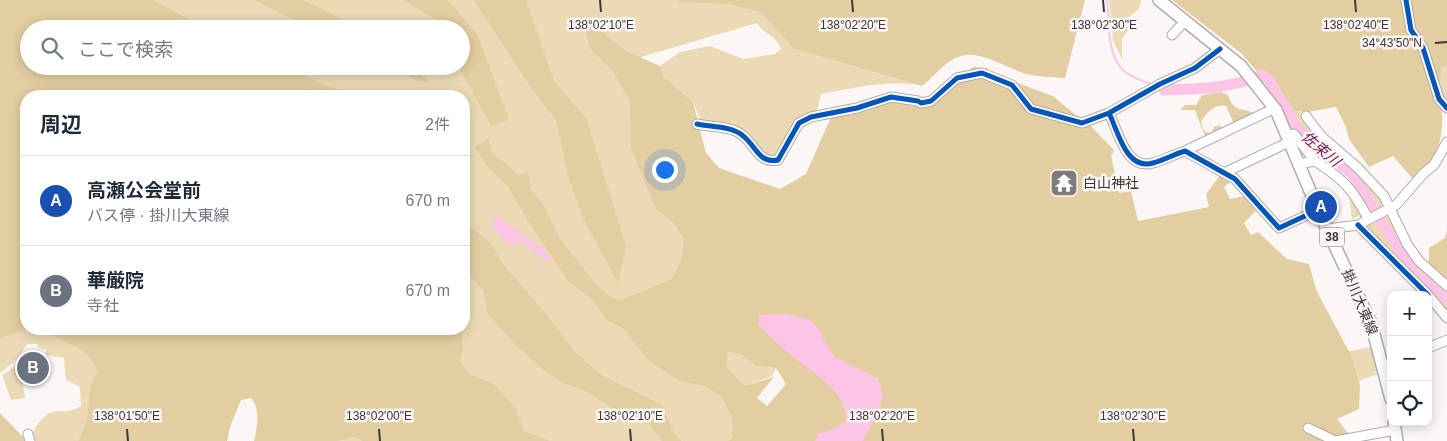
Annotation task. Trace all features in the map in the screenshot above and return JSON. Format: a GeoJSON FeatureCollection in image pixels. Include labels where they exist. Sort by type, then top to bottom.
{"type":"FeatureCollection","features":[{"type":"Feature","properties":{"kind":"main road","name":"掛川大東線"},"geometry":{"type":"LineString","coordinates":[[1159,0],[1220,49],[1252,78],[1274,108],[1318,210],[1371,323],[1387,364]]}},
{"type":"Feature","properties":{"kind":"street"},"geometry":{"type":"LineString","coordinates":[[1406,0],[1411,30],[1423,48],[1439,99],[1447,108]]}},
{"type":"Feature","properties":{"kind":"street"},"geometry":{"type":"LineString","coordinates":[[1172,35],[1185,21]]}},
{"type":"Feature","properties":{"kind":"street"},"geometry":{"type":"LineString","coordinates":[[697,124],[717,126],[742,135],[764,159],[773,161],[778,160],[799,123],[811,117],[857,108],[891,97],[918,101],[920,103],[931,101],[957,78],[982,73],[1012,85],[1031,109],[1082,123],[1109,113],[1156,86],[1195,68],[1220,49]]}},
{"type":"Feature","properties":{"kind":"street"},"geometry":{"type":"LineString","coordinates":[[1109,113],[1123,145],[1137,163],[1143,165],[1153,164],[1186,150],[1274,108]]}},
{"type":"Feature","properties":{"kind":"street"},"geometry":{"type":"LineString","coordinates":[[1306,116],[1322,137],[1384,196],[1407,244],[1419,260],[1447,286]]}},
{"type":"Feature","properties":{"kind":"street"},"geometry":{"type":"LineString","coordinates":[[1226,172],[1294,134],[1316,161],[1346,183],[1356,194],[1370,217]]}},
{"type":"Feature","properties":{"kind":"street"},"geometry":{"type":"LineString","coordinates":[[1328,229],[1358,225],[1396,205],[1424,173],[1434,165],[1447,142]]}},
{"type":"Feature","properties":{"kind":"street"},"geometry":{"type":"LineString","coordinates":[[1186,150],[1226,172],[1279,228],[1318,210]]}},
{"type":"Feature","properties":{"kind":"street"},"geometry":{"type":"LineString","coordinates":[[1298,164],[1316,161]]}},
{"type":"Feature","properties":{"kind":"street"},"geometry":{"type":"LineString","coordinates":[[1358,225],[1424,291]]}},
{"type":"Feature","properties":{"kind":"street"},"geometry":{"type":"LineString","coordinates":[[1432,300],[1447,318]]}},
{"type":"Feature","properties":{"kind":"street"},"geometry":{"type":"LineString","coordinates":[[1432,346],[1447,340]]}},
{"type":"Feature","properties":{"kind":"street"},"geometry":{"type":"LineString","coordinates":[[1308,428],[1335,441],[1396,431]]}},
{"type":"Feature","properties":{"kind":"shaded area"},"geometry":{"type":"Polygon","coordinates":[[[0,0],[153,0],[190,20],[20,20],[20,75],[302,75],[340,90],[20,90],[20,332],[0,338],[0,0]]]}},
{"type":"Feature","properties":{"kind":"shaded area"},"geometry":{"type":"Polygon","coordinates":[[[66,0],[836,0],[794,49],[918,85],[882,84],[821,94],[817,111],[799,123],[778,160],[761,157],[742,135],[700,119],[693,102],[664,77],[660,66],[680,52],[710,46],[743,59],[775,54],[781,49],[772,37],[757,23],[641,57],[713,244],[654,330],[791,441],[313,441],[387,335],[470,335],[470,90],[246,90],[216,75],[470,75],[470,20],[106,20],[66,0]]]}},
{"type":"Feature","properties":{"kind":"shaded area"},"geometry":{"type":"Polygon","coordinates":[[[255,0],[303,0],[344,20],[294,20],[255,0]]]}},
{"type":"Feature","properties":{"kind":"shaded area"},"geometry":{"type":"Polygon","coordinates":[[[403,0],[446,0],[451,3],[465,20],[435,19],[403,0]]]}},
{"type":"Feature","properties":{"kind":"shaded area"},"geometry":{"type":"Polygon","coordinates":[[[474,0],[526,0],[554,81],[586,118],[626,246],[618,283],[584,220],[569,179],[556,120],[531,88],[474,0]]]}},
{"type":"Feature","properties":{"kind":"shaded area"},"geometry":{"type":"Polygon","coordinates":[[[680,0],[1085,0],[1065,78],[1026,74],[985,58],[969,55],[950,61],[922,86],[794,49],[761,12],[729,4],[678,2],[680,0]]]}},
{"type":"Feature","properties":{"kind":"shaded area"},"geometry":{"type":"Polygon","coordinates":[[[1109,0],[1141,0],[1139,9],[1125,20],[1128,31],[1122,39],[1122,60],[1113,40],[1109,0]]]}},
{"type":"Feature","properties":{"kind":"shaded area"},"geometry":{"type":"Polygon","coordinates":[[[1172,0],[1447,0],[1447,66],[1442,68],[1439,98],[1442,121],[1441,132],[1439,143],[1430,164],[1413,179],[1393,156],[1369,167],[1349,139],[1346,127],[1336,107],[1308,112],[1295,111],[1282,93],[1260,75],[1242,54],[1172,0]]]}},
{"type":"Feature","properties":{"kind":"shaded area"},"geometry":{"type":"Polygon","coordinates":[[[582,16],[626,51],[660,66],[664,77],[693,102],[706,153],[719,168],[780,189],[806,174],[833,112],[895,101],[924,104],[973,67],[987,68],[993,74],[1053,96],[1088,123],[1113,149],[1114,152],[1111,155],[1119,193],[1131,191],[1138,221],[1209,207],[1206,194],[1221,174],[1232,181],[1224,187],[1230,199],[1244,196],[1256,211],[1244,223],[1251,235],[1258,232],[1287,259],[1309,264],[1317,292],[1351,355],[1360,385],[1359,409],[1337,419],[1354,441],[729,441],[733,436],[732,417],[722,397],[705,386],[679,381],[648,360],[623,328],[607,320],[593,300],[568,281],[528,221],[509,188],[486,165],[475,147],[488,139],[493,155],[506,163],[518,175],[528,172],[531,189],[544,206],[561,240],[594,282],[611,298],[622,300],[672,279],[682,259],[684,238],[673,223],[657,210],[646,186],[631,147],[630,101],[613,71],[590,49],[582,16]],[[728,352],[727,367],[745,386],[774,377],[757,398],[767,406],[786,384],[776,368],[756,366],[741,354],[728,352]]]}},
{"type":"Feature","properties":{"kind":"shaded area"},"geometry":{"type":"Polygon","coordinates":[[[470,26],[478,36],[509,120],[491,126],[463,75],[470,75],[470,26]]]}},
{"type":"Feature","properties":{"kind":"shaded area"},"geometry":{"type":"Polygon","coordinates":[[[1447,66],[1447,108],[1439,98],[1442,68],[1447,66]]]}},
{"type":"Feature","properties":{"kind":"shaded area"},"geometry":{"type":"Polygon","coordinates":[[[407,75],[421,75],[429,82],[417,81],[407,75]]]}},
{"type":"Feature","properties":{"kind":"shaded area"},"geometry":{"type":"Polygon","coordinates":[[[1260,75],[1282,93],[1322,137],[1384,196],[1416,257],[1447,287],[1447,314],[1432,298],[1432,291],[1425,291],[1360,223],[1360,215],[1352,219],[1348,186],[1368,207],[1364,189],[1351,171],[1292,124],[1260,75]]]}},
{"type":"Feature","properties":{"kind":"shaded area"},"geometry":{"type":"Polygon","coordinates":[[[1222,92],[1228,95],[1234,106],[1250,111],[1258,117],[1235,126],[1226,106],[1215,107],[1205,115],[1201,122],[1204,131],[1211,134],[1214,127],[1220,125],[1223,128],[1219,134],[1205,136],[1195,110],[1180,110],[1185,105],[1196,105],[1202,95],[1222,92]]]}},
{"type":"Feature","properties":{"kind":"shaded area"},"geometry":{"type":"Polygon","coordinates":[[[495,215],[545,250],[552,261],[545,260],[520,242],[509,245],[492,227],[495,215]]]}},
{"type":"Feature","properties":{"kind":"shaded area"},"geometry":{"type":"Polygon","coordinates":[[[470,225],[491,243],[503,264],[547,315],[574,351],[601,375],[662,405],[674,433],[681,441],[662,441],[649,424],[623,415],[587,392],[564,383],[545,371],[518,347],[488,314],[484,292],[470,276],[470,225]]]}},
{"type":"Feature","properties":{"kind":"shaded area"},"geometry":{"type":"Polygon","coordinates":[[[1447,229],[1447,282],[1429,264],[1429,248],[1445,238],[1447,229]]]}},
{"type":"Feature","properties":{"kind":"shaded area"},"geometry":{"type":"Polygon","coordinates":[[[786,314],[808,319],[817,327],[834,357],[877,378],[883,393],[879,410],[863,441],[815,441],[818,434],[836,428],[847,420],[845,409],[835,392],[821,378],[786,351],[758,324],[759,315],[786,314]]]}},
{"type":"Feature","properties":{"kind":"shaded area"},"geometry":{"type":"Polygon","coordinates":[[[20,331],[20,335],[52,335],[69,342],[94,364],[98,372],[90,386],[87,419],[78,441],[34,441],[32,434],[45,416],[56,411],[74,410],[81,406],[80,387],[66,380],[64,358],[46,355],[46,350],[39,348],[37,344],[27,344],[15,360],[0,373],[0,337],[20,331]]]}},
{"type":"Feature","properties":{"kind":"shaded area"},"geometry":{"type":"Polygon","coordinates":[[[51,335],[462,335],[463,349],[460,361],[469,374],[494,384],[516,409],[524,431],[550,441],[363,441],[354,437],[337,441],[254,441],[257,413],[251,398],[241,400],[230,427],[227,441],[78,441],[87,419],[90,386],[97,372],[94,364],[81,350],[51,335]]]}},
{"type":"Feature","properties":{"kind":"shaded area"},"geometry":{"type":"Polygon","coordinates":[[[1371,347],[1378,374],[1359,381],[1349,351],[1371,347]]]}},
{"type":"Feature","properties":{"kind":"shaded area"},"geometry":{"type":"Polygon","coordinates":[[[728,352],[742,354],[757,366],[776,368],[772,376],[745,386],[727,367],[728,352]]]}},
{"type":"Feature","properties":{"kind":"shaded area"},"geometry":{"type":"Polygon","coordinates":[[[20,363],[25,398],[11,400],[2,375],[20,363]]]}},
{"type":"Feature","properties":{"kind":"shaded area"},"geometry":{"type":"Polygon","coordinates":[[[0,413],[26,440],[26,441],[0,441],[0,413]]]}},
{"type":"Feature","properties":{"kind":"waterway"},"geometry":{"type":"LineString","coordinates":[[1107,0],[1111,45],[1117,62],[1129,75],[1153,85]]}},
{"type":"Feature","properties":{"kind":"waterway","name":"佐束川"},"geometry":{"type":"LineString","coordinates":[[1164,90],[1226,86],[1262,75],[1269,80],[1298,130],[1353,175],[1399,250],[1447,299]]}},
{"type":"Feature","properties":{"kind":"cycle path"},"geometry":{"type":"LineString","coordinates":[[1406,0],[1411,30],[1423,48],[1439,99],[1447,108]]}},
{"type":"Feature","properties":{"kind":"cycle path"},"geometry":{"type":"LineString","coordinates":[[697,124],[727,128],[737,132],[747,139],[758,153],[766,159],[778,160],[799,123],[811,117],[857,108],[891,97],[921,103],[931,101],[957,78],[982,73],[1012,85],[1031,109],[1082,123],[1109,113],[1160,84],[1195,68],[1220,49]]}},
{"type":"Feature","properties":{"kind":"cycle path"},"geometry":{"type":"LineString","coordinates":[[1109,113],[1124,148],[1136,161],[1144,164],[1153,163],[1185,151],[1235,179],[1279,228],[1318,210]]}},
{"type":"Feature","properties":{"kind":"cycle path"},"geometry":{"type":"LineString","coordinates":[[1358,225],[1424,291]]}},
{"type":"Feature","properties":{"kind":"place","name":"白山神社"},"geometry":{"type":"Point","coordinates":[1064,183]}},
{"type":"Feature","properties":{"kind":"place","name":"高瀬公会堂前"},"geometry":{"type":"Point","coordinates":[1321,207]}},
{"type":"Feature","properties":{"kind":"place","name":"華厳院"},"geometry":{"type":"Point","coordinates":[33,368]}}]}
